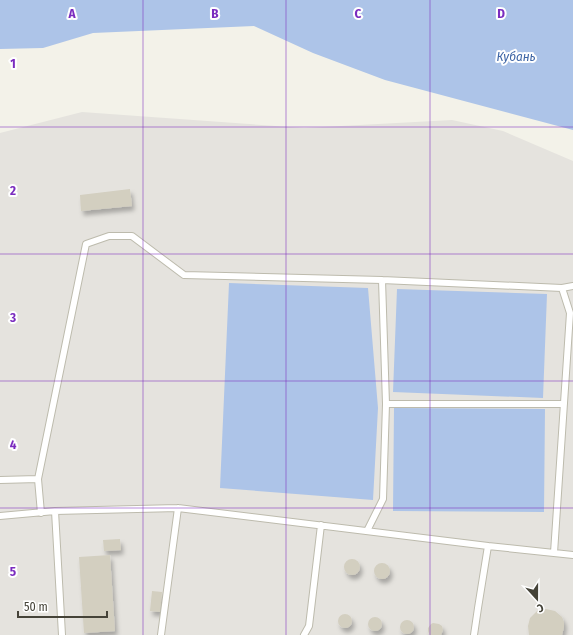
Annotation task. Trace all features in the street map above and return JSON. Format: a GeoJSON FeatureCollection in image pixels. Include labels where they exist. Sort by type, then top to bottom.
{"type":"FeatureCollection","features":[{"type":"Feature","properties":{"kind":"lane"},"geometry":{"type":"LineString","coordinates":[[41,513],[38,479],[86,244],[108,236],[132,236],[184,275],[382,280],[562,288],[573,286]]}},
{"type":"Feature","properties":{"kind":"lane"},"geometry":{"type":"LineString","coordinates":[[367,531],[383,499],[386,404],[382,280]]}},
{"type":"Feature","properties":{"kind":"lane"},"geometry":{"type":"LineString","coordinates":[[554,553],[570,313],[562,288]]}},
{"type":"Feature","properties":{"kind":"lane"},"geometry":{"type":"LineString","coordinates":[[386,404],[564,404]]}},
{"type":"Feature","properties":{"kind":"lane"},"geometry":{"type":"LineString","coordinates":[[0,480],[38,479]]}},
{"type":"Feature","properties":{"kind":"lane"},"geometry":{"type":"LineString","coordinates":[[0,516],[55,511],[178,508],[573,555]]}},
{"type":"Feature","properties":{"kind":"lane"},"geometry":{"type":"LineString","coordinates":[[161,635],[178,508]]}},
{"type":"Feature","properties":{"kind":"lane"},"geometry":{"type":"LineString","coordinates":[[55,511],[62,635]]}},
{"type":"Feature","properties":{"kind":"lane"},"geometry":{"type":"LineString","coordinates":[[304,635],[309,626],[321,525]]}},
{"type":"Feature","properties":{"kind":"lane"},"geometry":{"type":"LineString","coordinates":[[474,635],[488,546]]}},
{"type":"Feature","properties":{"kind":"shaded area"},"geometry":{"type":"Polygon","coordinates":[[[82,112],[304,128],[452,120],[503,131],[573,161],[573,635],[0,635],[0,133],[82,112]]]}},
{"type":"Feature","properties":{"kind":"water","name":"Кубань"},"geometry":{"type":"Polygon","coordinates":[[[0,0],[573,0],[573,130],[385,80],[313,53],[254,26],[93,33],[43,48],[0,49],[0,0]]]}},
{"type":"Feature","properties":{"kind":"water"},"geometry":{"type":"Polygon","coordinates":[[[229,283],[368,288],[378,408],[373,500],[220,488],[229,283]]]}},
{"type":"Feature","properties":{"kind":"water"},"geometry":{"type":"Polygon","coordinates":[[[397,289],[547,294],[543,398],[393,392],[397,289]]]}},
{"type":"Feature","properties":{"kind":"water"},"geometry":{"type":"Polygon","coordinates":[[[394,408],[545,409],[544,512],[393,511],[394,408]]]}},
{"type":"Feature","properties":{"kind":"building"},"geometry":{"type":"Polygon","coordinates":[[[130,189],[132,206],[81,211],[80,195],[130,189]]]}},
{"type":"Feature","properties":{"kind":"building"},"geometry":{"type":"Polygon","coordinates":[[[120,539],[121,550],[104,551],[103,540],[120,539]]]}},
{"type":"Feature","properties":{"kind":"building"},"geometry":{"type":"Polygon","coordinates":[[[110,555],[115,631],[84,633],[79,557],[110,555]]]}},
{"type":"Feature","properties":{"kind":"building"},"geometry":{"type":"Polygon","coordinates":[[[352,559],[358,561],[360,567],[358,573],[352,575],[346,573],[344,567],[346,561],[352,559]]]}},
{"type":"Feature","properties":{"kind":"building"},"geometry":{"type":"Polygon","coordinates":[[[382,563],[388,565],[390,571],[388,577],[382,579],[376,577],[374,571],[376,565],[382,563]]]}},
{"type":"Feature","properties":{"kind":"building"},"geometry":{"type":"Polygon","coordinates":[[[152,591],[162,592],[160,612],[150,611],[152,591]]]}},
{"type":"Feature","properties":{"kind":"building"},"geometry":{"type":"Polygon","coordinates":[[[546,609],[555,611],[562,617],[564,627],[562,635],[529,635],[528,626],[530,618],[537,611],[546,609]]]}},
{"type":"Feature","properties":{"kind":"building"},"geometry":{"type":"Polygon","coordinates":[[[342,614],[348,614],[352,618],[352,624],[348,628],[342,628],[338,624],[338,618],[342,614]]]}},
{"type":"Feature","properties":{"kind":"building"},"geometry":{"type":"Polygon","coordinates":[[[372,617],[378,617],[382,621],[382,627],[378,631],[372,631],[368,627],[368,621],[372,617]]]}},
{"type":"Feature","properties":{"kind":"building"},"geometry":{"type":"Polygon","coordinates":[[[404,620],[410,620],[414,624],[414,630],[410,634],[404,634],[400,630],[400,624],[404,620]]]}},
{"type":"Feature","properties":{"kind":"building"},"geometry":{"type":"Polygon","coordinates":[[[433,623],[442,626],[443,630],[441,635],[429,634],[428,628],[433,623]]]}}]}
